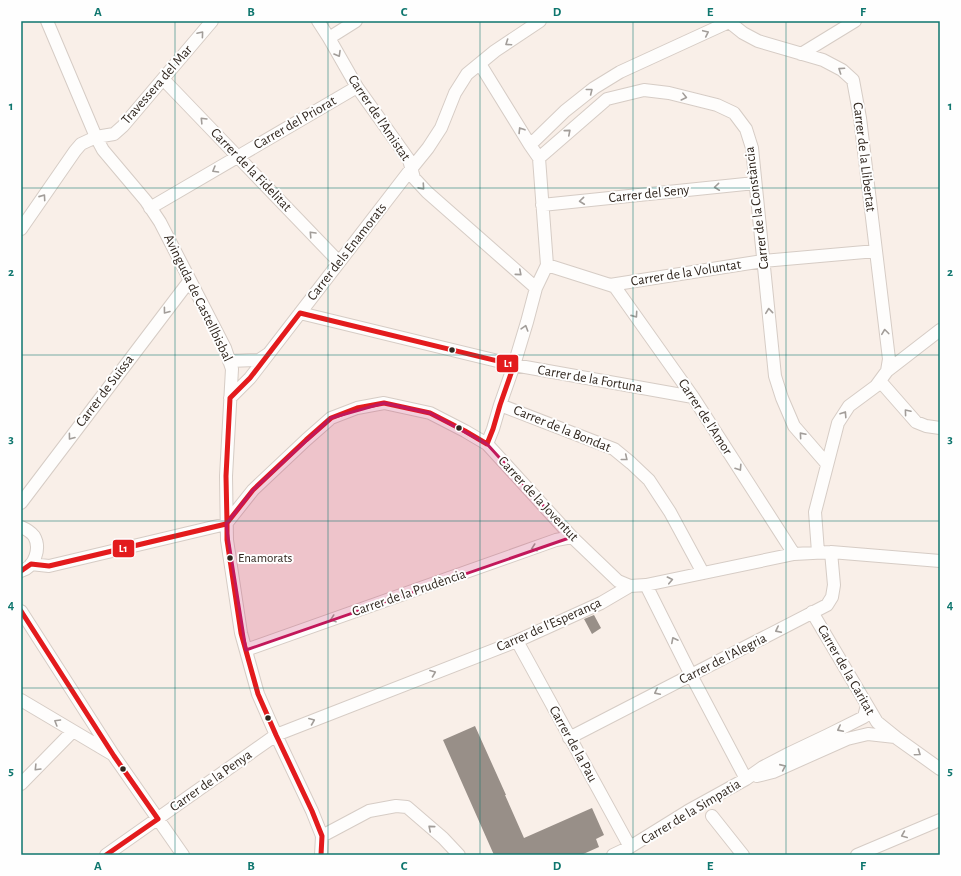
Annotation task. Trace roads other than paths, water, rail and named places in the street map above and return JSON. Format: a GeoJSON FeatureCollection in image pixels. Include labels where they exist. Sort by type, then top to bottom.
{"type":"FeatureCollection","features":[{"type":"Feature","properties":{"kind":"street","name":"Avinguda de Castellbisbal"},"geometry":{"type":"LineString","coordinates":[[47,21],[96,137],[103,150],[146,201],[160,222],[225,348],[232,369],[226,476],[226,524],[241,633],[258,694],[322,836],[321,855]]}},
{"type":"Feature","properties":{"kind":"street","name":"Travessera del Mar"},"geometry":{"type":"LineString","coordinates":[[21,229],[81,144],[96,137],[114,134],[123,126],[212,21]]}},
{"type":"Feature","properties":{"kind":"street","name":"Carrer de l'Amistat"},"geometry":{"type":"LineString","coordinates":[[318,21],[357,87],[409,160],[414,178],[427,192],[536,288]]}},
{"type":"Feature","properties":{"kind":"street"},"geometry":{"type":"LineString","coordinates":[[329,38],[356,21]]}},
{"type":"Feature","properties":{"kind":"street","name":"Carrer dels Enamorats"},"geometry":{"type":"LineString","coordinates":[[230,398],[250,378],[411,168],[428,148],[441,128],[455,93],[468,74],[495,51],[540,21]]}},
{"type":"Feature","properties":{"kind":"street"},"geometry":{"type":"LineString","coordinates":[[530,145],[565,111],[594,88],[620,72],[729,21]]}},
{"type":"Feature","properties":{"kind":"street","name":"Carrer de la Llibertat"},"geometry":{"type":"LineString","coordinates":[[729,21],[743,33],[758,41],[823,60],[842,70],[853,80],[860,118],[889,359],[883,376]]}},
{"type":"Feature","properties":{"kind":"street"},"geometry":{"type":"LineString","coordinates":[[801,54],[855,21]]}},
{"type":"Feature","properties":{"kind":"street"},"geometry":{"type":"LineString","coordinates":[[480,64],[539,158],[547,265],[536,288],[514,365],[487,444]]}},
{"type":"Feature","properties":{"kind":"street","name":"Carrer de la Fidelitat"},"geometry":{"type":"LineString","coordinates":[[163,79],[339,262]]}},
{"type":"Feature","properties":{"kind":"street","name":"Carrer del Priorat"},"geometry":{"type":"LineString","coordinates":[[150,208],[357,87]]}},
{"type":"Feature","properties":{"kind":"street","name":"Carrer de la Constància"},"geometry":{"type":"LineString","coordinates":[[539,158],[607,99],[644,90],[669,93],[717,105],[734,114],[746,129],[752,148],[775,376],[782,398],[794,426],[828,464]]}},
{"type":"Feature","properties":{"kind":"street","name":"Carrer del Seny"},"geometry":{"type":"LineString","coordinates":[[542,205],[755,183]]}},
{"type":"Feature","properties":{"kind":"street","name":"Carrer de la Voluntat"},"geometry":{"type":"LineString","coordinates":[[547,265],[610,285],[763,261],[876,251]]}},
{"type":"Feature","properties":{"kind":"street","name":"Carrer de Suïssa"},"geometry":{"type":"LineString","coordinates":[[21,503],[190,280]]}},
{"type":"Feature","properties":{"kind":"street","name":"Carrer de l'Amor"},"geometry":{"type":"LineString","coordinates":[[610,285],[615,287],[694,397],[794,554]]}},
{"type":"Feature","properties":{"kind":"street","name":"Carrer de la Fortuna"},"geometry":{"type":"LineString","coordinates":[[300,313],[514,365],[694,397]]}},
{"type":"Feature","properties":{"kind":"street"},"geometry":{"type":"LineString","coordinates":[[818,552],[815,512],[838,423],[849,406],[876,386],[883,376],[940,330]]}},
{"type":"Feature","properties":{"kind":"street"},"geometry":{"type":"LineString","coordinates":[[229,361],[259,360],[268,354]]}},
{"type":"Feature","properties":{"kind":"street"},"geometry":{"type":"LineString","coordinates":[[883,376],[916,422],[926,426],[940,428]]}},
{"type":"Feature","properties":{"kind":"street","name":"Carrer de la Joventut"},"geometry":{"type":"LineString","coordinates":[[226,524],[253,490],[331,418],[357,408],[384,403],[430,413],[465,430],[487,444],[572,537],[618,581],[630,586]]}},
{"type":"Feature","properties":{"kind":"street","name":"Carrer de la Bondat"},"geometry":{"type":"LineString","coordinates":[[500,405],[614,449],[632,463],[649,480],[670,512],[703,573]]}},
{"type":"Feature","properties":{"kind":"street"},"geometry":{"type":"LineString","coordinates":[[26,567],[49,566],[226,524]]}},
{"type":"Feature","properties":{"kind":"street"},"geometry":{"type":"LineString","coordinates":[[21,527],[28,530],[34,536],[37,549],[35,557],[26,567]]}},
{"type":"Feature","properties":{"kind":"street","name":"Carrer de la Prudència"},"geometry":{"type":"LineString","coordinates":[[246,650],[556,540],[572,537]]}},
{"type":"Feature","properties":{"kind":"street","name":"Carrer de l'Esperança"},"geometry":{"type":"LineString","coordinates":[[276,735],[517,641],[601,603],[630,586],[646,585],[794,554],[818,552],[940,561]]}},
{"type":"Feature","properties":{"kind":"street","name":"Carrer de l'Alegria"},"geometry":{"type":"LineString","coordinates":[[569,738],[812,612],[827,606],[832,597],[834,585],[831,552]]}},
{"type":"Feature","properties":{"kind":"street"},"geometry":{"type":"LineString","coordinates":[[646,585],[746,779]]}},
{"type":"Feature","properties":{"kind":"street"},"geometry":{"type":"LineString","coordinates":[[21,611],[114,756],[183,855]]}},
{"type":"Feature","properties":{"kind":"street","name":"Carrer de la Caritat"},"geometry":{"type":"LineString","coordinates":[[812,612],[876,722],[940,769]]}},
{"type":"Feature","properties":{"kind":"street","name":"Carrer de la Pau"},"geometry":{"type":"LineString","coordinates":[[517,641],[630,848]]}},
{"type":"Feature","properties":{"kind":"street"},"geometry":{"type":"LineString","coordinates":[[21,700],[114,756]]}},
{"type":"Feature","properties":{"kind":"street","name":"Carrer de la Simpatia"},"geometry":{"type":"LineString","coordinates":[[613,855],[630,848],[688,811],[746,779],[763,767],[864,717],[867,705]]}},
{"type":"Feature","properties":{"kind":"street"},"geometry":{"type":"LineString","coordinates":[[21,784],[73,731]]}},
{"type":"Feature","properties":{"kind":"street","name":"Carrer de la Simpatia"},"geometry":{"type":"LineString","coordinates":[[746,779],[773,772],[846,739],[868,734],[895,737]]}},
{"type":"Feature","properties":{"kind":"street","name":"Carrer de la Penya"},"geometry":{"type":"LineString","coordinates":[[106,855],[276,735]]}},
{"type":"Feature","properties":{"kind":"street"},"geometry":{"type":"LineString","coordinates":[[322,836],[370,811],[401,806],[407,807],[443,838],[459,855]]}},
{"type":"Feature","properties":{"kind":"street"},"geometry":{"type":"LineString","coordinates":[[712,816],[743,855]]}},
{"type":"Feature","properties":{"kind":"street"},"geometry":{"type":"LineString","coordinates":[[857,855],[940,820]]}},
{"type":"Feature","properties":{"kind":"place","name":"Enamorats"},"geometry":{"type":"Point","coordinates":[230,558]}}]}
